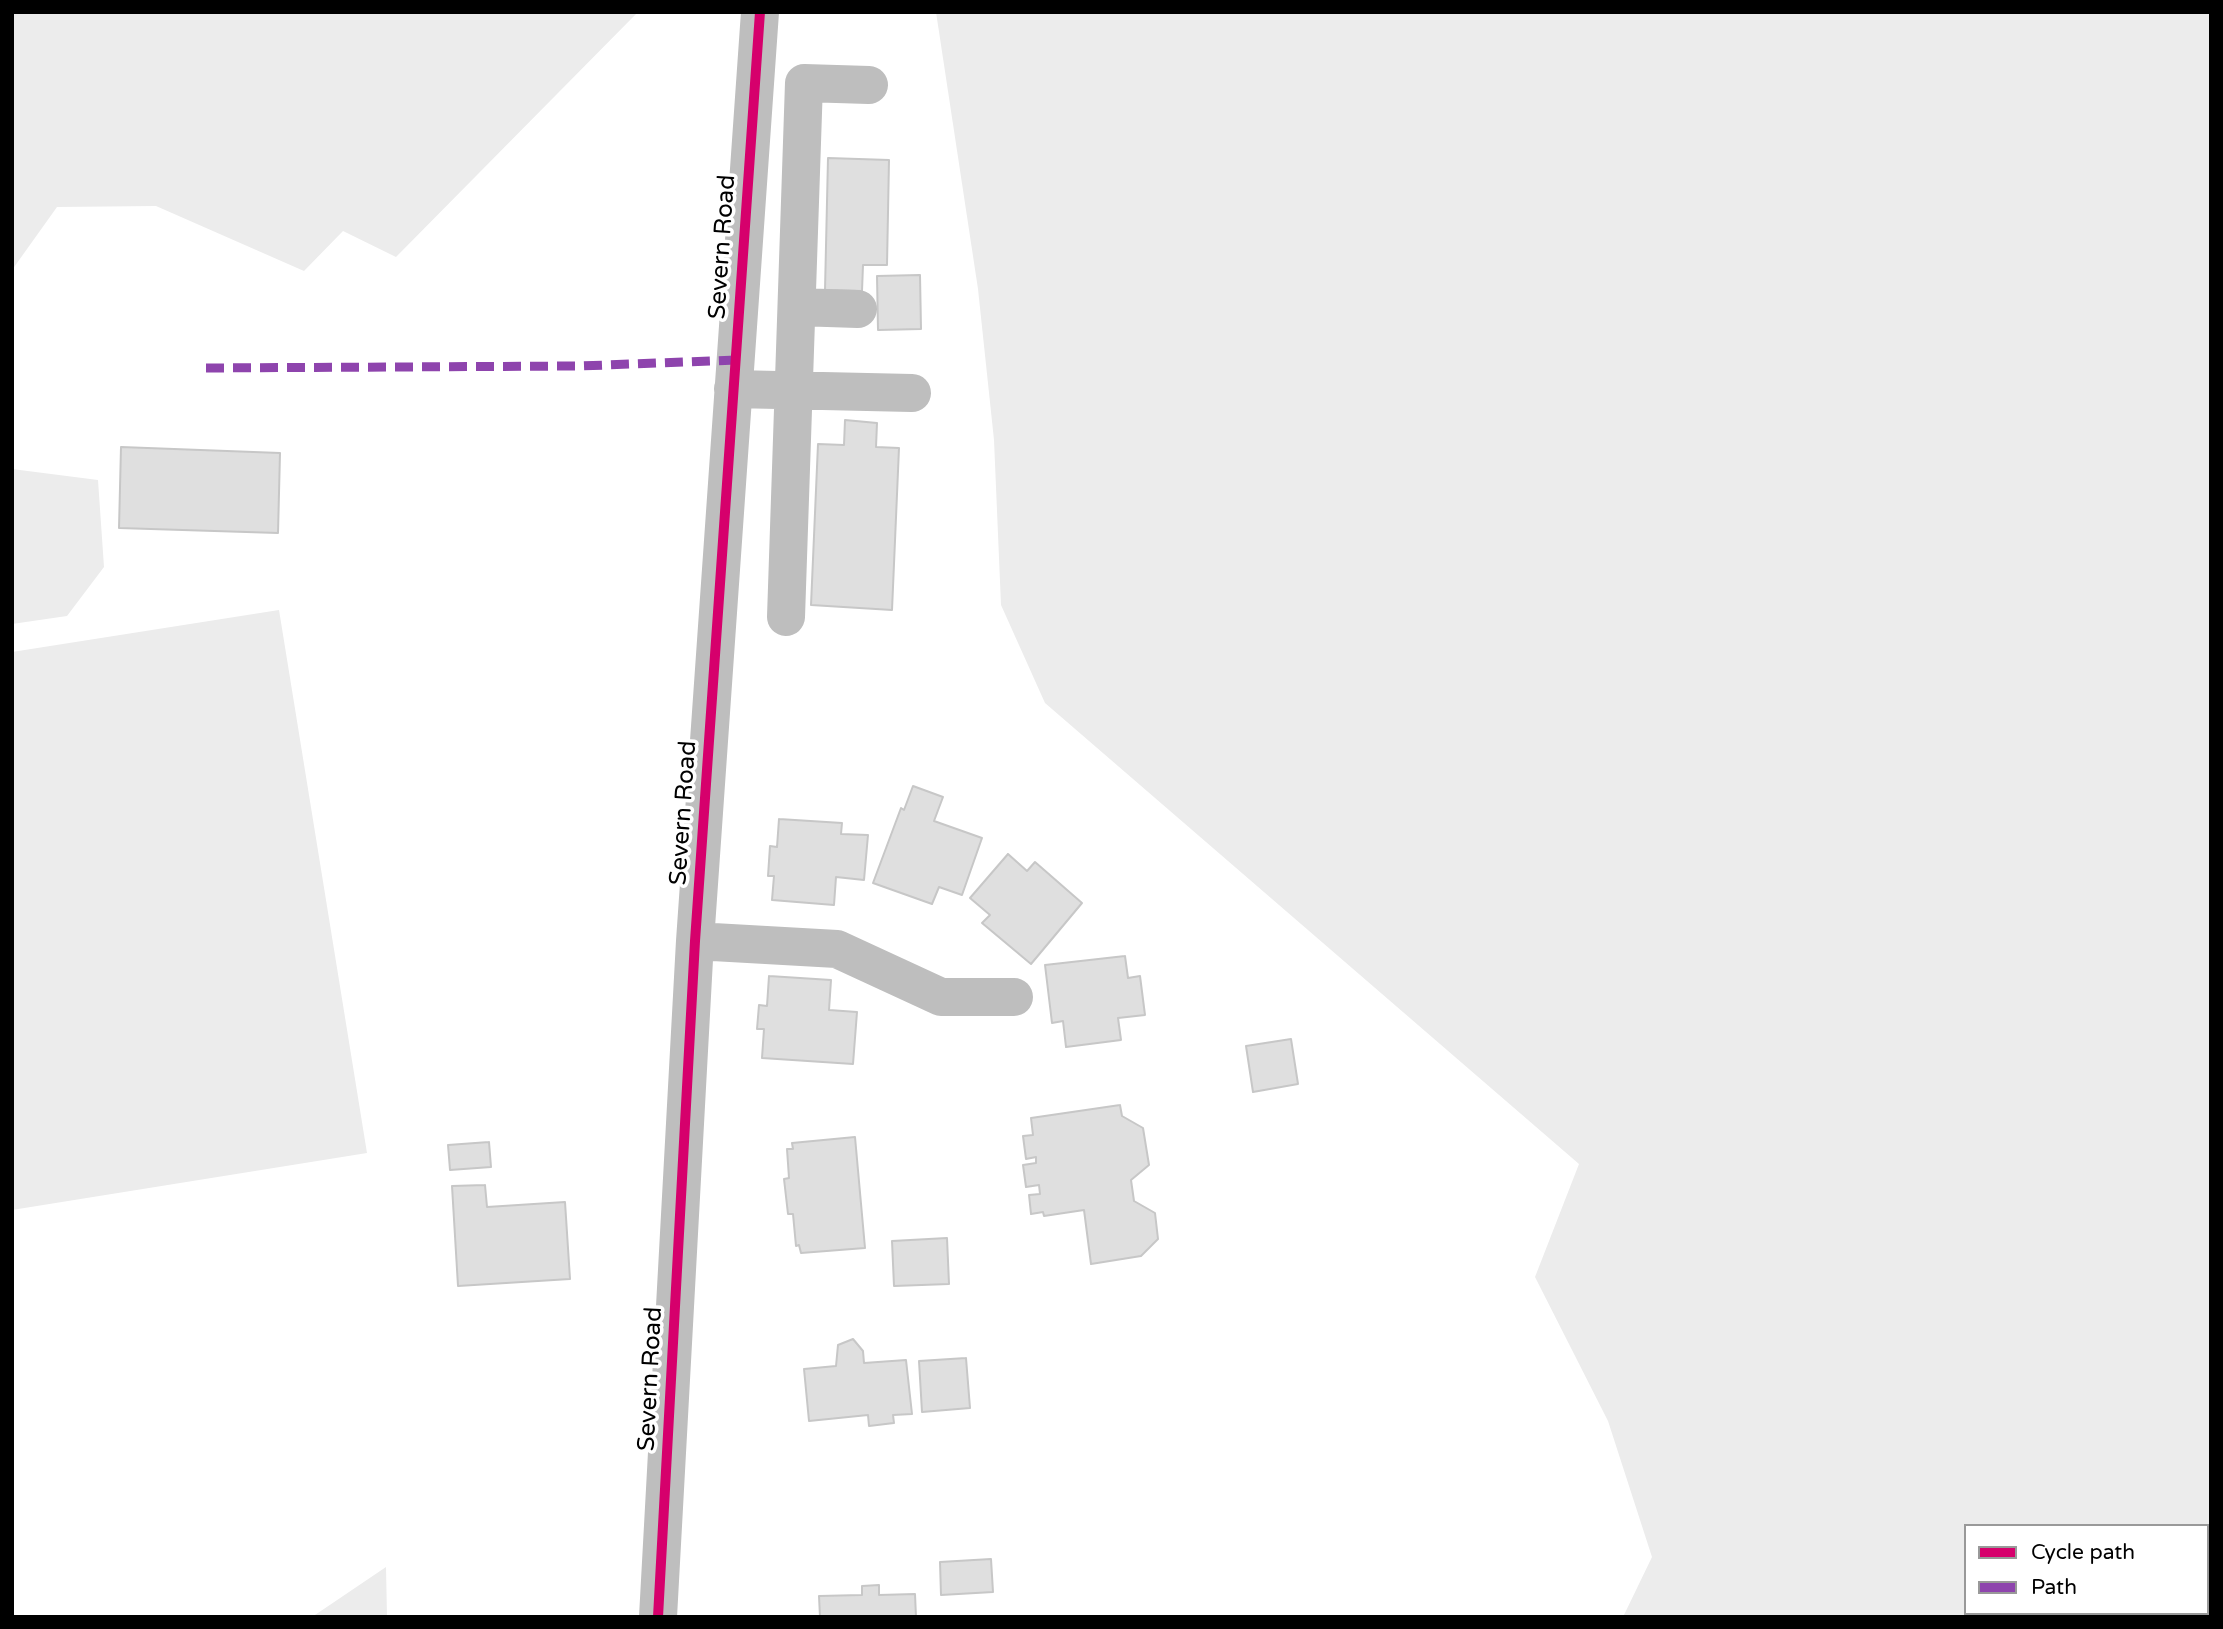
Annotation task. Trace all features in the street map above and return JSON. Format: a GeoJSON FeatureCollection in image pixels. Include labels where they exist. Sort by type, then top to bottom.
{"type":"FeatureCollection","features":[{"type":"Feature","properties":{"kind":"street","name":"Severn Road"},"geometry":{"type":"LineString","coordinates":[[659,1617],[695,941],[761,12]]}},
{"type":"Feature","properties":{"kind":"street"},"geometry":{"type":"LineString","coordinates":[[786,617],[803,83],[869,85]]}},
{"type":"Feature","properties":{"kind":"street"},"geometry":{"type":"LineString","coordinates":[[797,307],[858,309]]}},
{"type":"Feature","properties":{"kind":"street"},"geometry":{"type":"LineString","coordinates":[[733,389],[912,393]]}},
{"type":"Feature","properties":{"kind":"street"},"geometry":{"type":"LineString","coordinates":[[695,941],[837,949],[941,997],[1014,998]]}},
{"type":"Feature","properties":{"kind":"shaded area"},"geometry":{"type":"Polygon","coordinates":[[[12,12],[638,12],[396,257],[343,231],[304,271],[156,206],[57,207],[12,270],[12,12]]]}},
{"type":"Feature","properties":{"kind":"shaded area"},"geometry":{"type":"Polygon","coordinates":[[[936,12],[2211,12],[2211,1617],[1623,1617],[1652,1557],[1608,1421],[1535,1277],[1579,1164],[1045,703],[1001,605],[994,440],[978,289],[936,12]]]}},
{"type":"Feature","properties":{"kind":"shaded area"},"geometry":{"type":"Polygon","coordinates":[[[12,469],[98,480],[104,567],[67,616],[12,624],[12,469]]]}},
{"type":"Feature","properties":{"kind":"shaded area"},"geometry":{"type":"Polygon","coordinates":[[[279,610],[367,1153],[12,1210],[12,652],[279,610]]]}},
{"type":"Feature","properties":{"kind":"shaded area"},"geometry":{"type":"Polygon","coordinates":[[[386,1567],[387,1617],[312,1617],[386,1567]]]}},
{"type":"Feature","properties":{"kind":"building"},"geometry":{"type":"Polygon","coordinates":[[[828,158],[889,160],[887,265],[863,265],[862,291],[825,290],[828,158]]]}},
{"type":"Feature","properties":{"kind":"building"},"geometry":{"type":"Polygon","coordinates":[[[920,275],[921,329],[878,330],[877,276],[920,275]]]}},
{"type":"Feature","properties":{"kind":"building"},"geometry":{"type":"Polygon","coordinates":[[[845,420],[877,423],[876,447],[899,448],[892,610],[811,605],[818,444],[844,445],[845,420]]]}},
{"type":"Feature","properties":{"kind":"building"},"geometry":{"type":"Polygon","coordinates":[[[121,447],[280,453],[278,533],[119,528],[121,447]]]}},
{"type":"Feature","properties":{"kind":"building"},"geometry":{"type":"Polygon","coordinates":[[[913,786],[943,797],[934,821],[982,838],[962,895],[939,887],[932,904],[873,883],[901,808],[904,810],[913,786]]]}},
{"type":"Feature","properties":{"kind":"building"},"geometry":{"type":"Polygon","coordinates":[[[779,819],[842,823],[841,834],[868,835],[864,880],[836,877],[834,905],[772,900],[774,876],[768,876],[770,846],[777,847],[779,819]]]}},
{"type":"Feature","properties":{"kind":"building"},"geometry":{"type":"Polygon","coordinates":[[[1008,854],[1027,871],[1035,862],[1082,903],[1031,964],[982,923],[990,915],[970,898],[1008,854]]]}},
{"type":"Feature","properties":{"kind":"building"},"geometry":{"type":"Polygon","coordinates":[[[1125,956],[1128,978],[1140,976],[1145,1015],[1118,1018],[1121,1040],[1066,1047],[1063,1021],[1052,1023],[1045,965],[1125,956]]]}},
{"type":"Feature","properties":{"kind":"building"},"geometry":{"type":"Polygon","coordinates":[[[769,976],[831,980],[829,1010],[857,1012],[853,1064],[762,1058],[764,1029],[757,1029],[759,1005],[767,1006],[769,976]]]}},
{"type":"Feature","properties":{"kind":"building"},"geometry":{"type":"Polygon","coordinates":[[[1291,1039],[1298,1084],[1253,1092],[1246,1046],[1291,1039]]]}},
{"type":"Feature","properties":{"kind":"building"},"geometry":{"type":"Polygon","coordinates":[[[1120,1105],[1122,1116],[1143,1128],[1149,1165],[1131,1180],[1134,1201],[1155,1213],[1158,1239],[1141,1256],[1091,1264],[1084,1210],[1044,1216],[1043,1212],[1031,1214],[1029,1195],[1040,1194],[1039,1185],[1026,1187],[1023,1165],[1036,1163],[1036,1157],[1026,1159],[1023,1136],[1033,1135],[1031,1118],[1120,1105]]]}},
{"type":"Feature","properties":{"kind":"building"},"geometry":{"type":"Polygon","coordinates":[[[855,1137],[865,1248],[801,1253],[799,1245],[796,1246],[793,1214],[788,1214],[784,1179],[789,1178],[787,1149],[793,1149],[792,1143],[855,1137]]]}},
{"type":"Feature","properties":{"kind":"building"},"geometry":{"type":"Polygon","coordinates":[[[489,1142],[491,1167],[450,1170],[448,1145],[489,1142]]]}},
{"type":"Feature","properties":{"kind":"building"},"geometry":{"type":"Polygon","coordinates":[[[485,1185],[487,1207],[565,1202],[570,1279],[458,1286],[452,1186],[485,1185]]]}},
{"type":"Feature","properties":{"kind":"building"},"geometry":{"type":"Polygon","coordinates":[[[947,1238],[949,1284],[894,1286],[892,1241],[947,1238]]]}},
{"type":"Feature","properties":{"kind":"building"},"geometry":{"type":"Polygon","coordinates":[[[853,1339],[863,1351],[864,1363],[906,1360],[912,1414],[893,1415],[894,1423],[869,1426],[868,1415],[809,1421],[804,1369],[836,1366],[838,1345],[853,1339]]]}},
{"type":"Feature","properties":{"kind":"building"},"geometry":{"type":"Polygon","coordinates":[[[966,1358],[970,1408],[922,1412],[919,1361],[966,1358]]]}},
{"type":"Feature","properties":{"kind":"building"},"geometry":{"type":"Polygon","coordinates":[[[991,1559],[993,1592],[941,1595],[940,1562],[991,1559]]]}},
{"type":"Feature","properties":{"kind":"building"},"geometry":{"type":"Polygon","coordinates":[[[879,1585],[879,1595],[915,1594],[916,1617],[820,1617],[819,1596],[862,1595],[862,1586],[879,1585]]]}},
{"type":"Feature","properties":{"kind":"marked path"},"geometry":{"type":"LineString","coordinates":[[206,368],[580,366],[736,360]]}},
{"type":"Feature","properties":{"kind":"cycle path"},"geometry":{"type":"LineString","coordinates":[[658,1617],[695,941],[760,12]]}}]}
